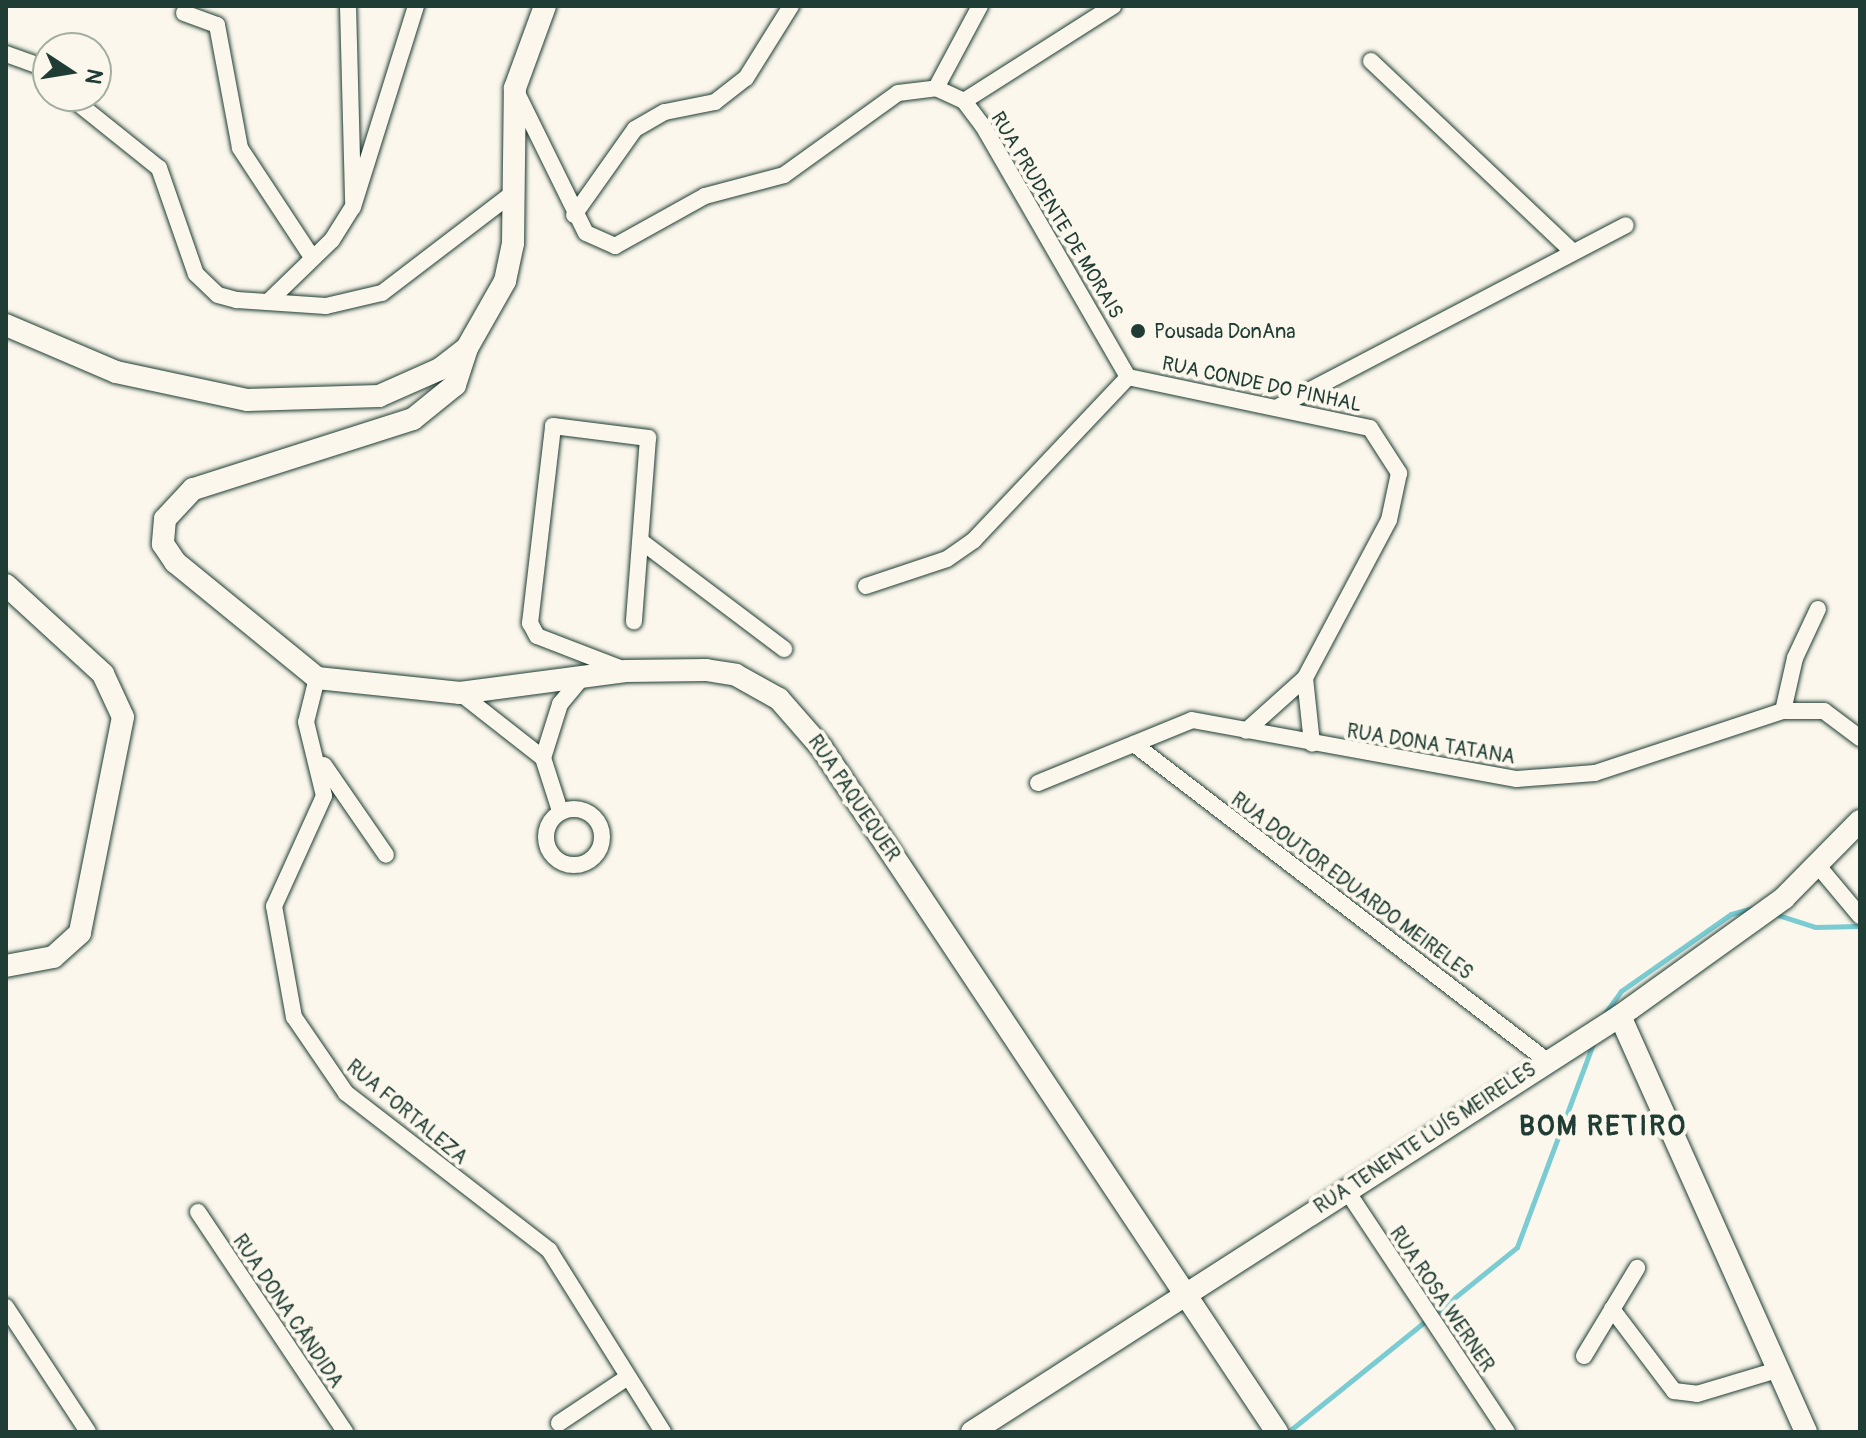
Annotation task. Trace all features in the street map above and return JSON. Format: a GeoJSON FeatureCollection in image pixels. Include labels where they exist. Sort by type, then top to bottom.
{"type":"FeatureCollection","features":[{"type":"Feature","properties":{"kind":"street"},"geometry":{"type":"LineString","coordinates":[[348,6],[353,207]]}},
{"type":"Feature","properties":{"kind":"street"},"geometry":{"type":"LineString","coordinates":[[268,302],[312,257],[353,207],[416,6]]}},
{"type":"Feature","properties":{"kind":"street"},"geometry":{"type":"LineString","coordinates":[[317,678],[175,562],[163,544],[165,519],[193,489],[413,419],[455,385],[467,348],[505,281],[513,193],[515,88],[545,6]]}},
{"type":"Feature","properties":{"kind":"street"},"geometry":{"type":"LineString","coordinates":[[574,215],[635,129],[665,112],[715,102],[746,78],[791,6]]}},
{"type":"Feature","properties":{"kind":"street"},"geometry":{"type":"LineString","coordinates":[[515,88],[574,215],[586,233],[615,246],[705,196],[784,175],[898,93],[936,88],[980,6]]}},
{"type":"Feature","properties":{"kind":"street"},"geometry":{"type":"LineString","coordinates":[[964,101],[1113,6]]}},
{"type":"Feature","properties":{"kind":"street"},"geometry":{"type":"LineString","coordinates":[[184,13],[217,25],[240,148],[312,257]]}},
{"type":"Feature","properties":{"kind":"street"},"geometry":{"type":"LineString","coordinates":[[6,54],[32,63]]}},
{"type":"Feature","properties":{"kind":"street"},"geometry":{"type":"LineString","coordinates":[[1371,61],[1572,251]]}},
{"type":"Feature","properties":{"kind":"street","name":"RUA PRUDENTE DE MORAIS"},"geometry":{"type":"LineString","coordinates":[[936,88],[964,101],[1128,377]]}},
{"type":"Feature","properties":{"kind":"street"},"geometry":{"type":"LineString","coordinates":[[89,112],[159,168],[206,287],[268,302],[326,306],[382,293],[513,193]]}},
{"type":"Feature","properties":{"kind":"street"},"geometry":{"type":"LineString","coordinates":[[1280,406],[1626,225]]}},
{"type":"Feature","properties":{"kind":"street"},"geometry":{"type":"LineString","coordinates":[[6,325],[139,379],[247,400],[379,396],[467,348]]}},
{"type":"Feature","properties":{"kind":"street"},"geometry":{"type":"LineString","coordinates":[[866,586],[947,559],[974,540],[1128,377]]}},
{"type":"Feature","properties":{"kind":"street","name":"RUA CONDE DO PINHAL"},"geometry":{"type":"LineString","coordinates":[[1128,377],[1280,406],[1370,428],[1399,473],[1389,520],[1305,678],[1246,731]]}},
{"type":"Feature","properties":{"kind":"street"},"geometry":{"type":"LineString","coordinates":[[626,671],[537,636],[530,623],[553,426],[648,438],[634,621]]}},
{"type":"Feature","properties":{"kind":"street"},"geometry":{"type":"LineString","coordinates":[[642,542],[784,649]]}},
{"type":"Feature","properties":{"kind":"street"},"geometry":{"type":"LineString","coordinates":[[6,585],[103,674],[123,717],[80,933],[53,957],[6,966]]}},
{"type":"Feature","properties":{"kind":"street"},"geometry":{"type":"LineString","coordinates":[[1783,711],[1795,658],[1818,609]]}},
{"type":"Feature","properties":{"kind":"street","name":"RUA PAQUEQUER"},"geometry":{"type":"LineString","coordinates":[[317,678],[460,693],[626,671],[736,675],[802,721],[1274,1427]]}},
{"type":"Feature","properties":{"kind":"street"},"geometry":{"type":"LineString","coordinates":[[543,758],[560,704],[583,677]]}},
{"type":"Feature","properties":{"kind":"street","name":"RUA FORTALEZA"},"geometry":{"type":"LineString","coordinates":[[317,678],[306,722],[321,761],[321,809],[274,906],[294,1017],[346,1093],[549,1250],[663,1432]]}},
{"type":"Feature","properties":{"kind":"street"},"geometry":{"type":"LineString","coordinates":[[1305,678],[1312,744]]}},
{"type":"Feature","properties":{"kind":"street"},"geometry":{"type":"LineString","coordinates":[[460,693],[543,758],[560,811]]}},
{"type":"Feature","properties":{"kind":"street","name":"RUA DONA TATANA"},"geometry":{"type":"LineString","coordinates":[[1038,783],[1192,720],[1517,779],[1559,778],[1638,761],[1783,711],[1824,711],[1860,738]]}},
{"type":"Feature","properties":{"kind":"street","name":"RUA DOUTOR EDUARDO MEIRELES"},"geometry":{"type":"LineString","coordinates":[[1134,744],[1546,1060]]}},
{"type":"Feature","properties":{"kind":"street"},"geometry":{"type":"LineString","coordinates":[[321,761],[386,855]]}},
{"type":"Feature","properties":{"kind":"street","name":"RUA TENENTE LUÍS MEIRELES"},"geometry":{"type":"LineString","coordinates":[[975,1431],[1345,1188],[1614,1019],[1784,898],[1819,867],[1860,821]]}},
{"type":"Feature","properties":{"kind":"street"},"geometry":{"type":"LineString","coordinates":[[1819,867],[1859,914]]}},
{"type":"Feature","properties":{"kind":"street"},"geometry":{"type":"LineString","coordinates":[[1614,1019],[1806,1432]]}},
{"type":"Feature","properties":{"kind":"street","name":"RUA ROSA WERNER"},"geometry":{"type":"LineString","coordinates":[[1345,1188],[1507,1432]]}},
{"type":"Feature","properties":{"kind":"street","name":"RUA DONA CÂNDIDA"},"geometry":{"type":"LineString","coordinates":[[198,1212],[345,1432]]}},
{"type":"Feature","properties":{"kind":"street"},"geometry":{"type":"LineString","coordinates":[[1584,1356],[1637,1268]]}},
{"type":"Feature","properties":{"kind":"street"},"geometry":{"type":"LineString","coordinates":[[6,1307],[88,1432]]}},
{"type":"Feature","properties":{"kind":"street"},"geometry":{"type":"LineString","coordinates":[[1612,1309],[1674,1391],[1697,1394],[1777,1370]]}},
{"type":"Feature","properties":{"kind":"street"},"geometry":{"type":"LineString","coordinates":[[559,1423],[628,1377]]}},
{"type":"Feature","properties":{"kind":"waterway"},"geometry":{"type":"LineString","coordinates":[[1600,1020],[1621,991],[1731,914],[1754,908]]}},
{"type":"Feature","properties":{"kind":"waterway"},"geometry":{"type":"LineString","coordinates":[[1775,914],[1815,927],[1860,926]]}},
{"type":"Feature","properties":{"kind":"waterway"},"geometry":{"type":"LineString","coordinates":[[1288,1432],[1517,1247],[1594,1041]]}},
{"type":"Feature","properties":{"kind":"place","name":"Pousada DonAna"},"geometry":{"type":"Point","coordinates":[1138,331]}},
{"type":"Feature","properties":{"kind":"district","name":"BOM RETIRO"},"geometry":{"type":"Point","coordinates":[1603,1127]}}]}
